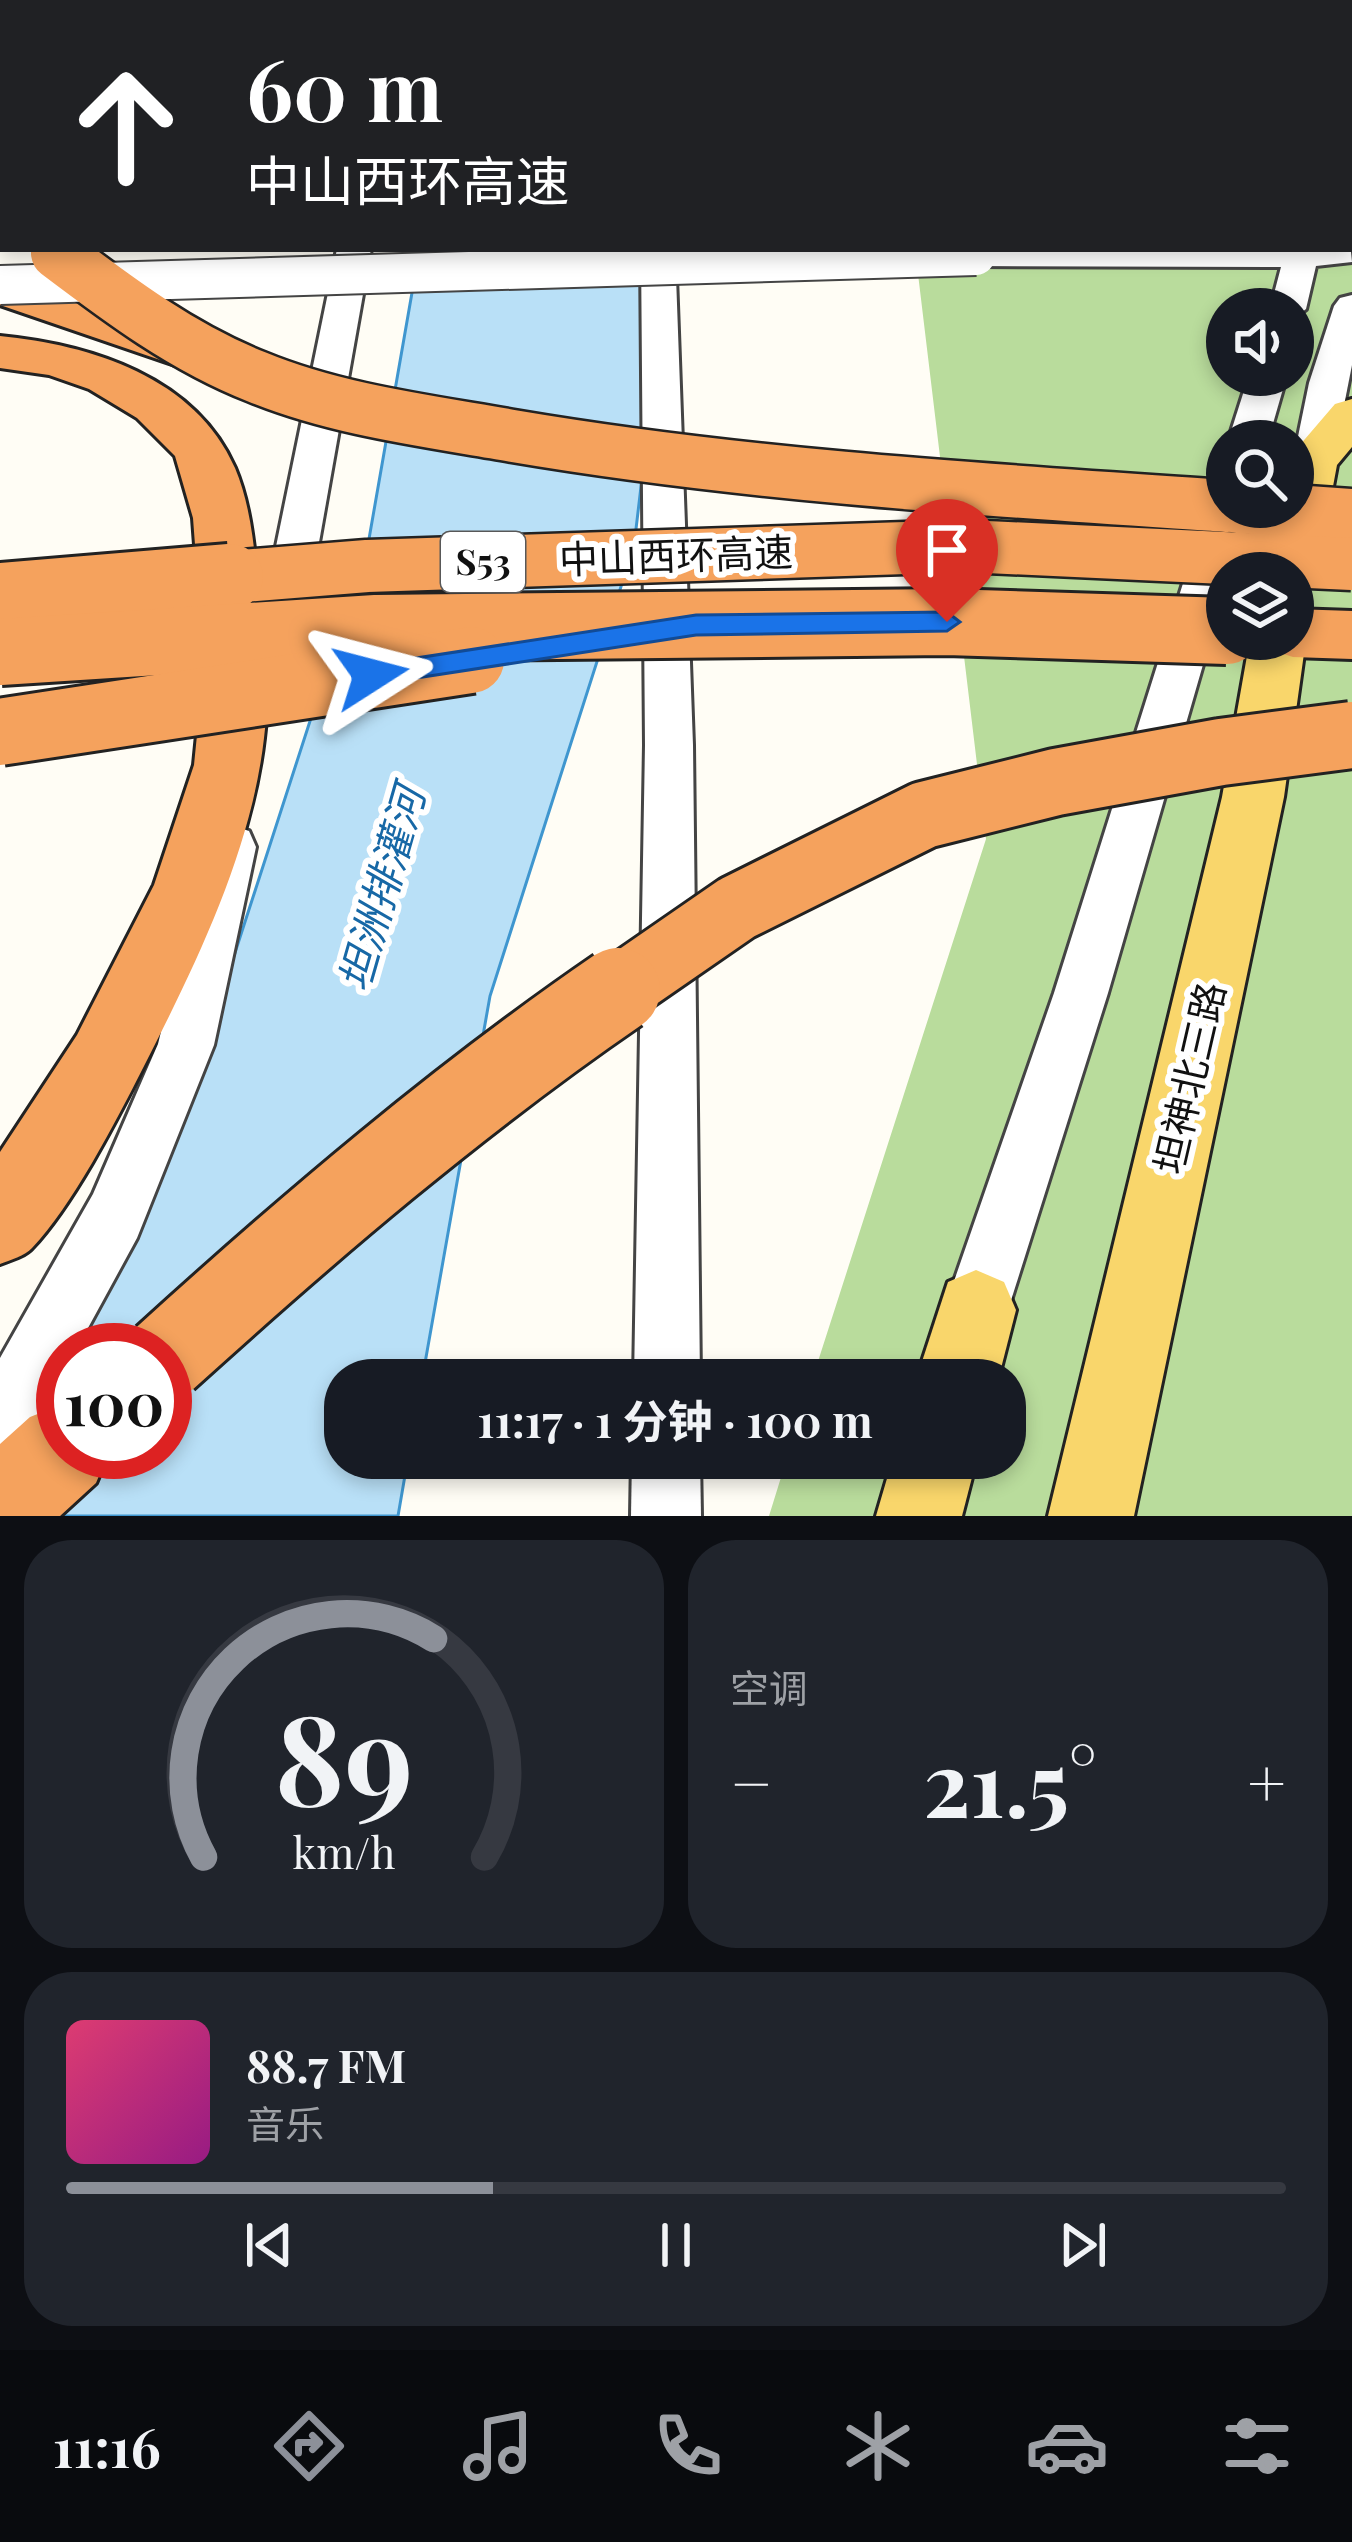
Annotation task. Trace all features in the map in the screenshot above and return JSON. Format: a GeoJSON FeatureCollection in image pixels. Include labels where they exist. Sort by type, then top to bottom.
{"type":"FeatureCollection","features":[{"type":"Feature","properties":{"kind":"highway"},"geometry":{"type":"LineString","coordinates":[[55,252],[115,296],[258,378]]}},
{"type":"Feature","properties":{"kind":"highway"},"geometry":{"type":"LineString","coordinates":[[0,287],[258,378],[393,414],[544,442],[770,471],[1206,505]]}},
{"type":"Feature","properties":{"kind":"highway"},"geometry":{"type":"LineString","coordinates":[[0,352],[77,366],[124,387],[162,412],[195,444],[214,487],[224,532],[238,669],[227,762],[199,860],[124,1025],[0,1222]]}},
{"type":"Feature","properties":{"kind":"highway"},"geometry":{"type":"LineString","coordinates":[[1314,512],[1352,515]]}},
{"type":"Feature","properties":{"kind":"highway","name":"中山西环高速"},"geometry":{"type":"LineString","coordinates":[[0,596],[367,566],[966,545],[1352,564]]}},
{"type":"Feature","properties":{"kind":"highway","name":"中山西环高速"},"geometry":{"type":"LineString","coordinates":[[0,652],[376,628],[947,622],[1206,630]]}},
{"type":"Feature","properties":{"kind":"highway"},"geometry":{"type":"LineString","coordinates":[[0,732],[696,625]]}},
{"type":"Feature","properties":{"kind":"highway"},"geometry":{"type":"LineString","coordinates":[[1314,633],[1352,634]]}},
{"type":"Feature","properties":{"kind":"highway"},"geometry":{"type":"LineString","coordinates":[[192,1333],[266,1266],[558,1031],[737,908],[924,815],[1056,782],[1221,752],[1352,735]]}},
{"type":"Feature","properties":{"kind":"highway"},"geometry":{"type":"LineString","coordinates":[[0,1508],[36,1475]]}},
{"type":"Feature","properties":{"kind":"main road"},"geometry":{"type":"LineString","coordinates":[[1314,460],[1352,415]]}},
{"type":"Feature","properties":{"kind":"main road","name":"坦神北三路"},"geometry":{"type":"LineString","coordinates":[[1091,1516],[1253,797],[1275,660]]}},
{"type":"Feature","properties":{"kind":"main road"},"geometry":{"type":"LineString","coordinates":[[920,1516],[930,1479]]}},
{"type":"Feature","properties":{"kind":"street"},"geometry":{"type":"LineString","coordinates":[[0,1423],[115,1216],[186,1045],[296,562],[353,252]]}},
{"type":"Feature","properties":{"kind":"street"},"geometry":{"type":"LineString","coordinates":[[658,252],[669,745],[667,1359]]}},
{"type":"Feature","properties":{"kind":"street"},"geometry":{"type":"LineString","coordinates":[[1294,288],[1303,253]]}},
{"type":"Feature","properties":{"kind":"street"},"geometry":{"type":"LineString","coordinates":[[0,287],[976,256],[1352,253]]}},
{"type":"Feature","properties":{"kind":"street"},"geometry":{"type":"LineString","coordinates":[[1314,456],[1328,383],[1352,306]]}},
{"type":"Feature","properties":{"kind":"street"},"geometry":{"type":"LineString","coordinates":[[966,1345],[1088,971],[1222,528]]}},
{"type":"Feature","properties":{"kind":"street"},"geometry":{"type":"LineString","coordinates":[[666,1479],[666,1516]]}},
{"type":"Feature","properties":{"kind":"green space"},"geometry":{"type":"Polygon","coordinates":[[[915,252],[1352,252],[1352,1516],[769,1516],[780,1479],[1026,1479],[1026,1359],[819,1359],[986,839],[915,252]]]}},
{"type":"Feature","properties":{"kind":"water","name":"坦洲排灌河"},"geometry":{"type":"Polygon","coordinates":[[[428,252],[669,252],[634,546],[490,996],[426,1359],[324,1359],[324,1479],[404,1479],[398,1516],[0,1516],[0,1431],[36,1365],[36,1479],[192,1479],[192,1323],[59,1323],[197,1070],[369,539],[413,287],[428,252]]]}},
{"type":"Feature","properties":{"kind":"route"},"geometry":{"type":"LineString","coordinates":[[371,675],[696,625],[947,622]]}}]}
